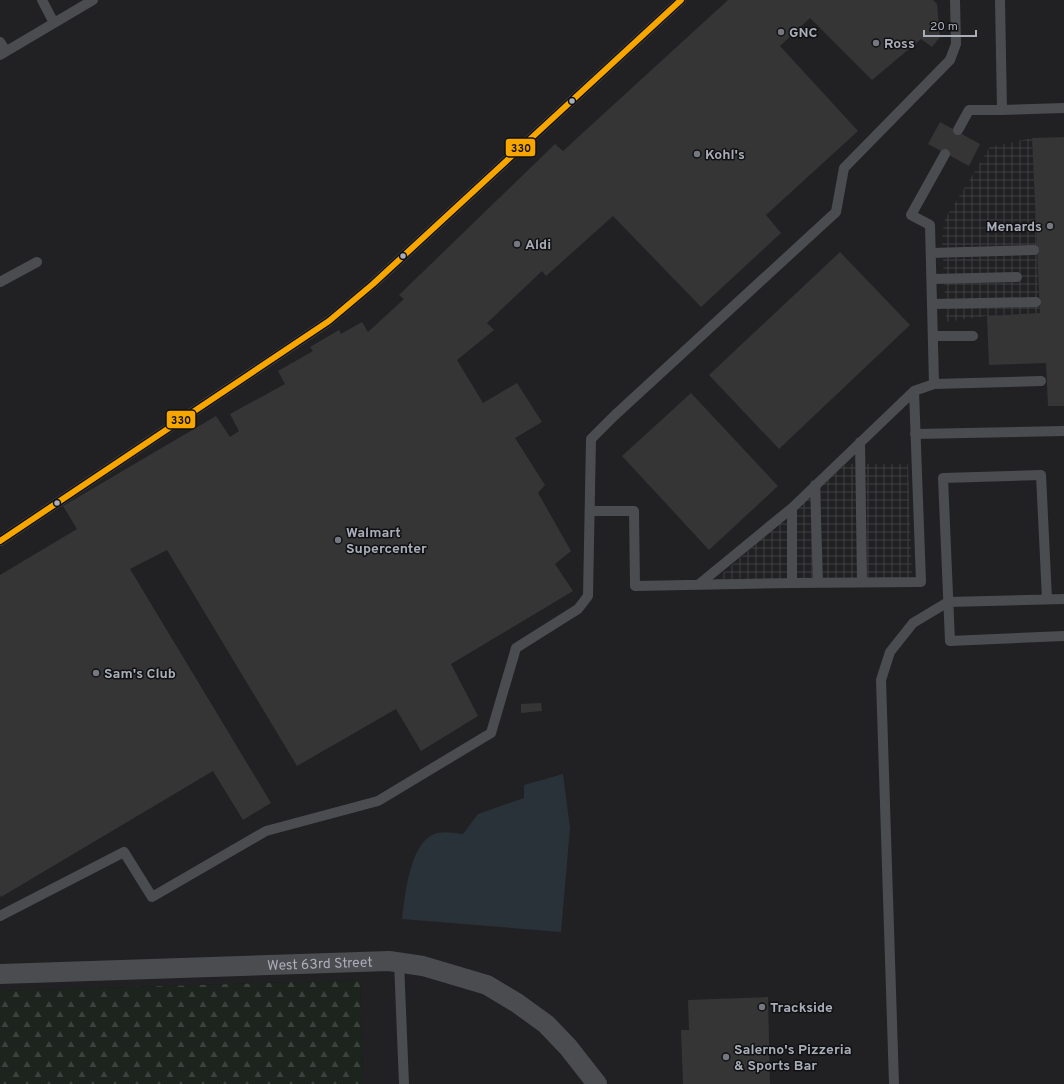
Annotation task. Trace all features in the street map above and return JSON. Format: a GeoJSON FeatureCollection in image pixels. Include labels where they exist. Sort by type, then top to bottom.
{"type":"FeatureCollection","features":[{"type":"Feature","properties":{"kind":"street","name":"West 63rd Street"},"geometry":{"type":"LineString","coordinates":[[0,974],[389,961],[423,966],[487,985],[517,1003],[550,1029],[568,1047],[597,1084]]}},
{"type":"Feature","properties":{"kind":"lane"},"geometry":{"type":"LineString","coordinates":[[42,0],[54,22]]}},
{"type":"Feature","properties":{"kind":"lane"},"geometry":{"type":"LineString","coordinates":[[0,42],[3,53],[93,0]]}},
{"type":"Feature","properties":{"kind":"lane"},"geometry":{"type":"LineString","coordinates":[[0,541],[330,321],[373,284],[681,0]]}},
{"type":"Feature","properties":{"kind":"lane"},"geometry":{"type":"LineString","coordinates":[[0,916],[124,852],[152,897],[266,831],[378,801],[491,733],[516,648],[578,609],[588,596],[591,439],[614,416],[836,212],[844,168],[950,60],[956,44],[955,0]]}},
{"type":"Feature","properties":{"kind":"lane"},"geometry":{"type":"LineString","coordinates":[[1000,0],[1002,110]]}},
{"type":"Feature","properties":{"kind":"lane"},"geometry":{"type":"LineString","coordinates":[[958,130],[969,110],[1064,108]]}},
{"type":"Feature","properties":{"kind":"lane"},"geometry":{"type":"LineString","coordinates":[[934,384],[930,225],[911,215],[945,154]]}},
{"type":"Feature","properties":{"kind":"lane"},"geometry":{"type":"LineString","coordinates":[[931,253],[1034,250]]}},
{"type":"Feature","properties":{"kind":"lane"},"geometry":{"type":"LineString","coordinates":[[0,282],[37,262]]}},
{"type":"Feature","properties":{"kind":"lane"},"geometry":{"type":"LineString","coordinates":[[932,279],[1017,277]]}},
{"type":"Feature","properties":{"kind":"lane"},"geometry":{"type":"LineString","coordinates":[[932,304],[1036,302]]}},
{"type":"Feature","properties":{"kind":"lane"},"geometry":{"type":"LineString","coordinates":[[933,336],[973,336]]}},
{"type":"Feature","properties":{"kind":"lane"},"geometry":{"type":"LineString","coordinates":[[698,585],[792,508],[914,391],[934,384],[1041,381]]}},
{"type":"Feature","properties":{"kind":"lane"},"geometry":{"type":"LineString","coordinates":[[590,511],[634,511],[635,586],[921,582],[914,391]]}},
{"type":"Feature","properties":{"kind":"lane"},"geometry":{"type":"LineString","coordinates":[[915,434],[1064,431]]}},
{"type":"Feature","properties":{"kind":"lane"},"geometry":{"type":"LineString","coordinates":[[860,442],[862,582]]}},
{"type":"Feature","properties":{"kind":"lane"},"geometry":{"type":"LineString","coordinates":[[1047,599],[1041,475],[944,478],[950,641],[1064,636]]}},
{"type":"Feature","properties":{"kind":"lane"},"geometry":{"type":"LineString","coordinates":[[815,485],[818,583]]}},
{"type":"Feature","properties":{"kind":"lane"},"geometry":{"type":"LineString","coordinates":[[792,508],[792,583]]}},
{"type":"Feature","properties":{"kind":"lane"},"geometry":{"type":"LineString","coordinates":[[894,1084],[881,680],[890,652],[913,623],[948,602],[1064,599]]}},
{"type":"Feature","properties":{"kind":"lane"},"geometry":{"type":"LineString","coordinates":[[400,962],[404,1084]]}},
{"type":"Feature","properties":{"kind":"shaded area"},"geometry":{"type":"Polygon","coordinates":[[[0,0],[1064,0],[1064,1084],[363,1084],[360,980],[0,991],[0,0]]]}},
{"type":"Feature","properties":{"kind":"shaded area"},"geometry":{"type":"Polygon","coordinates":[[[1032,138],[1040,313],[987,316],[946,322],[942,236],[945,219],[990,147],[1032,138]]]}},
{"type":"Feature","properties":{"kind":"shaded area"},"geometry":{"type":"Polygon","coordinates":[[[846,464],[908,464],[912,579],[714,581],[846,464]]]}},
{"type":"Feature","properties":{"kind":"shaded area"},"geometry":{"type":"Polygon","coordinates":[[[563,774],[570,828],[561,932],[402,919],[409,874],[413,862],[417,852],[430,836],[442,832],[463,834],[478,814],[524,798],[524,785],[563,774]]]}},
{"type":"Feature","properties":{"kind":"green space"},"geometry":{"type":"Polygon","coordinates":[[[360,980],[363,1084],[0,1084],[0,991],[360,980]]]}},
{"type":"Feature","properties":{"kind":"building"},"geometry":{"type":"Polygon","coordinates":[[[728,0],[933,0],[937,4],[940,37],[932,47],[921,39],[872,80],[810,18],[780,46],[858,131],[766,215],[781,233],[701,307],[613,216],[546,276],[542,271],[487,323],[494,330],[457,360],[483,403],[517,383],[542,422],[515,438],[545,485],[538,493],[571,551],[555,564],[573,591],[451,664],[478,716],[421,751],[396,709],[297,766],[167,550],[130,569],[271,803],[243,820],[213,771],[1,897],[0,575],[77,529],[63,506],[216,416],[230,437],[239,431],[230,414],[285,384],[278,371],[313,351],[310,347],[339,330],[341,334],[362,322],[368,332],[404,299],[399,295],[555,144],[563,151],[728,0]]]}},
{"type":"Feature","properties":{"kind":"building"},"geometry":{"type":"Polygon","coordinates":[[[940,122],[980,144],[969,166],[928,144],[940,122]]]}},
{"type":"Feature","properties":{"kind":"building","name":"Menards"},"geometry":{"type":"Polygon","coordinates":[[[1064,137],[1064,406],[1048,406],[1046,363],[989,365],[987,316],[1040,313],[1032,138],[1064,137]]]}},
{"type":"Feature","properties":{"kind":"building"},"geometry":{"type":"Polygon","coordinates":[[[840,252],[910,325],[779,449],[709,375],[840,252]]]}},
{"type":"Feature","properties":{"kind":"building"},"geometry":{"type":"Polygon","coordinates":[[[691,393],[778,486],[709,550],[622,456],[691,393]]]}},
{"type":"Feature","properties":{"kind":"building"},"geometry":{"type":"Polygon","coordinates":[[[541,703],[542,711],[521,713],[521,704],[541,703]]]}},
{"type":"Feature","properties":{"kind":"building","name":"Salerno's Pizzeria & Sports Bar"},"geometry":{"type":"Polygon","coordinates":[[[768,997],[770,1084],[683,1084],[681,1030],[689,1030],[688,1000],[768,997]]]}},
{"type":"Feature","properties":{"kind":"transit line","name":"330"},"geometry":{"type":"LineString","coordinates":[[0,541],[329,321],[373,284],[681,0]]}},
{"type":"Feature","properties":{"kind":"place","name":"GNC"},"geometry":{"type":"Point","coordinates":[781,32]}},
{"type":"Feature","properties":{"kind":"place","name":"Ross"},"geometry":{"type":"Point","coordinates":[876,43]}},
{"type":"Feature","properties":{"kind":"place","name":"Kohl's"},"geometry":{"type":"Point","coordinates":[697,154]}},
{"type":"Feature","properties":{"kind":"place","name":"Menards"},"geometry":{"type":"Point","coordinates":[1050,226]}},
{"type":"Feature","properties":{"kind":"place","name":"Aldi"},"geometry":{"type":"Point","coordinates":[517,244]}},
{"type":"Feature","properties":{"kind":"place","name":"Walmart Supercenter"},"geometry":{"type":"Point","coordinates":[338,540]}},
{"type":"Feature","properties":{"kind":"place","name":"Sam's Club"},"geometry":{"type":"Point","coordinates":[96,673]}},
{"type":"Feature","properties":{"kind":"place","name":"Trackside"},"geometry":{"type":"Point","coordinates":[762,1007]}},
{"type":"Feature","properties":{"kind":"place","name":"Salerno's Pizzeria & Sports Bar"},"geometry":{"type":"Point","coordinates":[726,1057]}}]}
